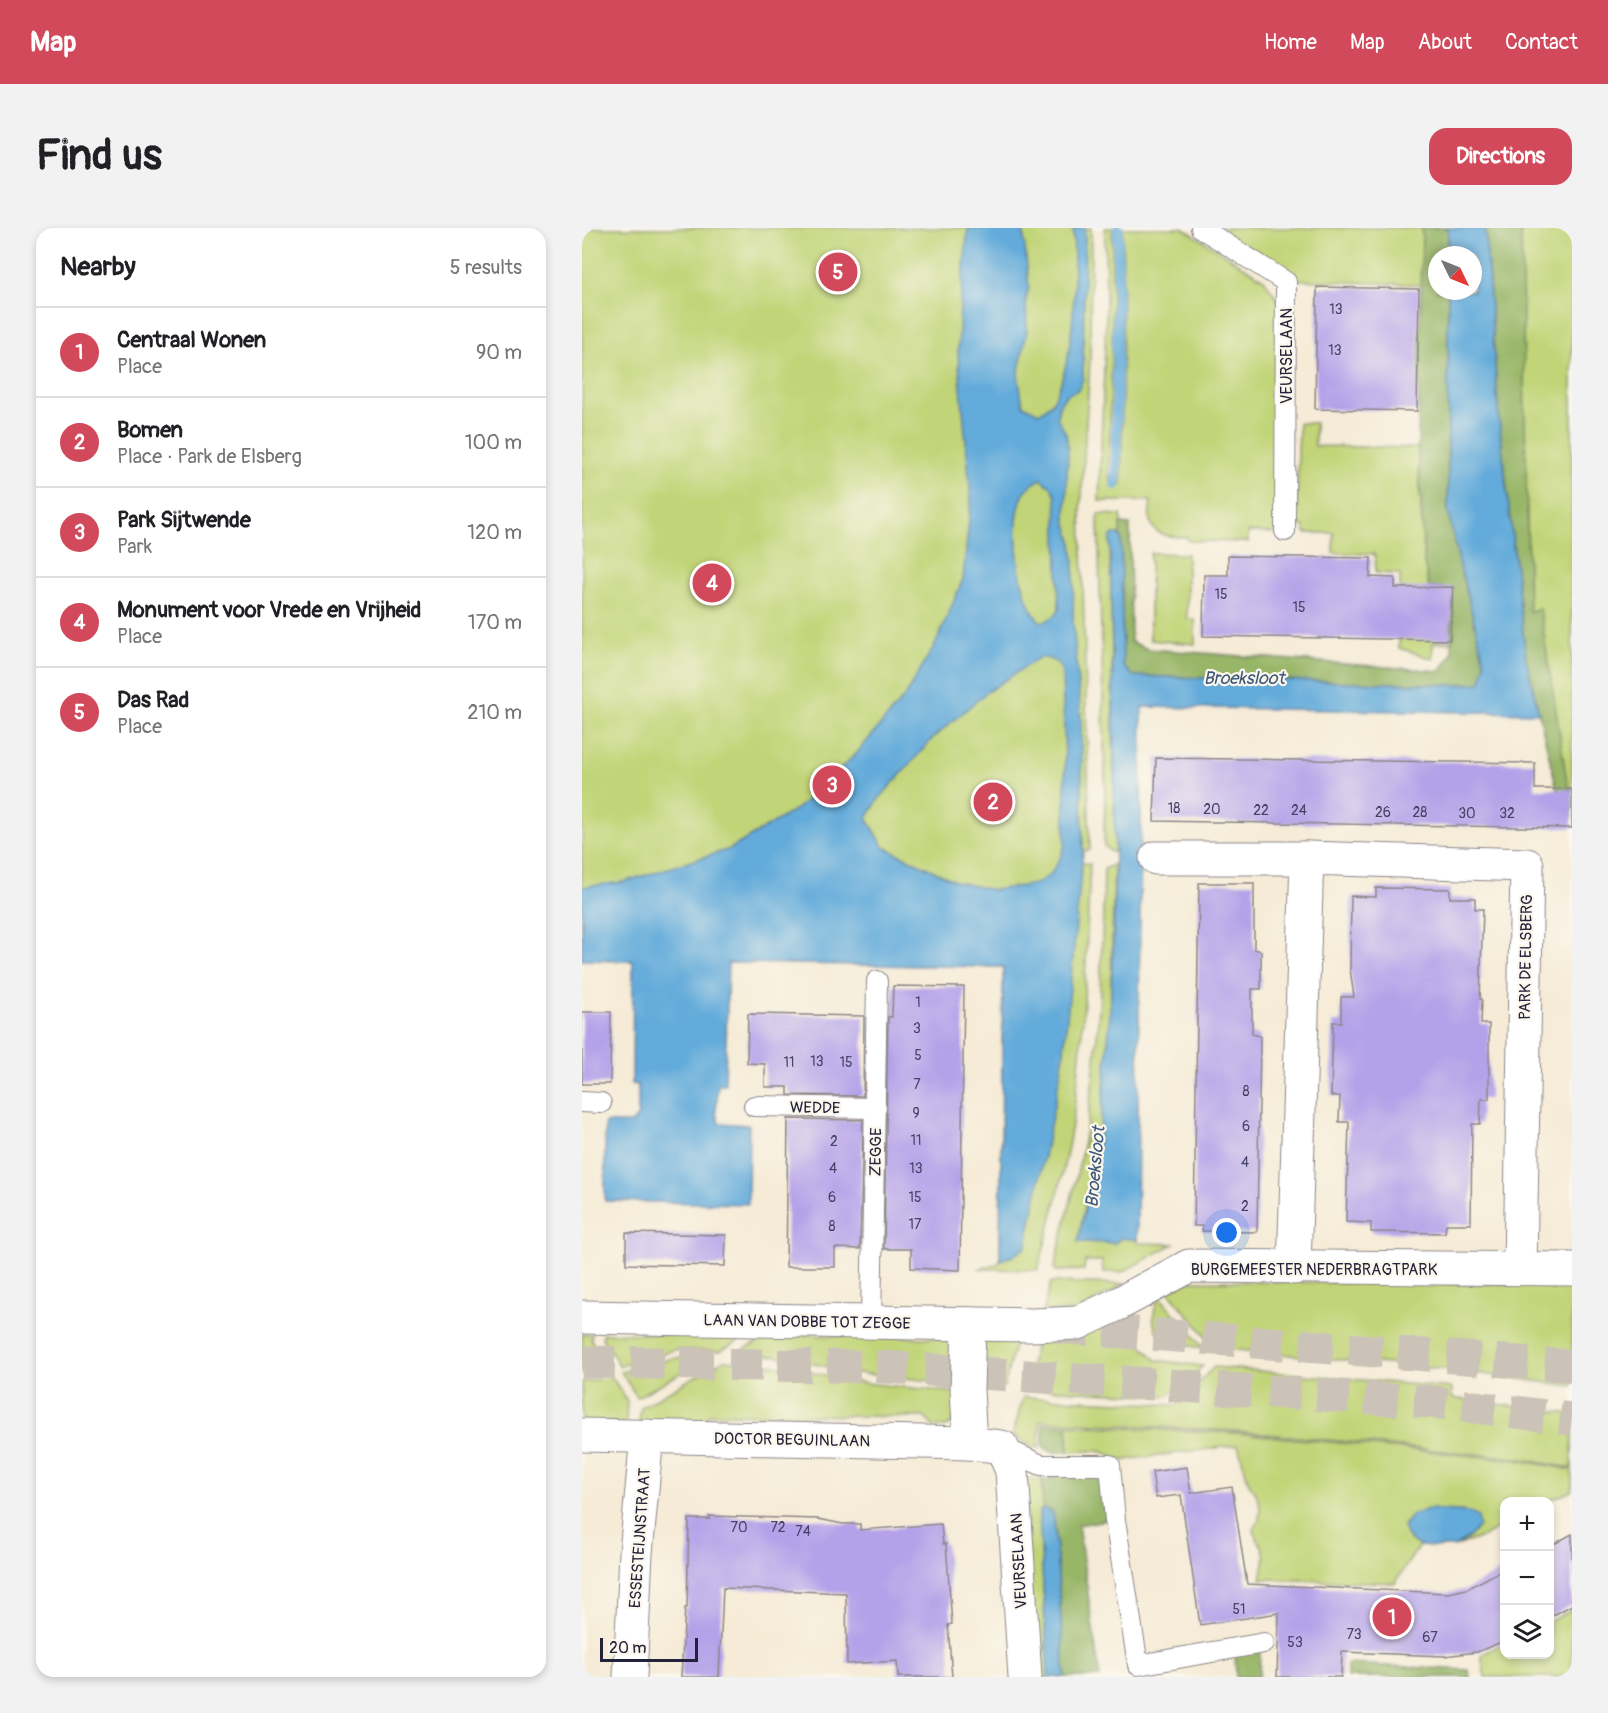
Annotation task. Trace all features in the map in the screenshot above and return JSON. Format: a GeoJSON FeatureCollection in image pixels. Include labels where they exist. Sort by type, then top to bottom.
{"type":"FeatureCollection","features":[{"type":"Feature","properties":{"kind":"street","name":"PARK DE ELSBERG"},"geometry":{"type":"LineString","coordinates":[[1156,858],[1307,858],[1527,865],[1520,1268]]}},
{"type":"Feature","properties":{"kind":"street"},"geometry":{"type":"LineString","coordinates":[[1294,1268],[1307,858]]}},
{"type":"Feature","properties":{"kind":"street","name":"BURGEMEESTER NEDERBRAGTPARK"},"geometry":{"type":"LineString","coordinates":[[1032,1325],[1078,1323],[1189,1266],[1572,1269]]}},
{"type":"Feature","properties":{"kind":"street","name":"LAAN VAN DOBBE TOT ZEGGE"},"geometry":{"type":"LineString","coordinates":[[582,1317],[1032,1325]]}},
{"type":"Feature","properties":{"kind":"street"},"geometry":{"type":"LineString","coordinates":[[969,1324],[967,1390],[970,1443]]}},
{"type":"Feature","properties":{"kind":"street","name":"DOCTOR BEGUINLAAN"},"geometry":{"type":"LineString","coordinates":[[582,1435],[970,1443],[1002,1447]]}},
{"type":"Feature","properties":{"kind":"street","name":"ESSESTEIJNSTRAAT"},"geometry":{"type":"LineString","coordinates":[[630,1677],[636,1553],[647,1436]]}},
{"type":"Feature","properties":{"kind":"street","name":"VEURSELAAN"},"geometry":{"type":"LineString","coordinates":[[1002,1447],[1012,1471],[1024,1677]]}},
{"type":"Feature","properties":{"kind":"lane","name":"VEURSELAAN"},"geometry":{"type":"LineString","coordinates":[[1201,228],[1286,282],[1285,531]]}},
{"type":"Feature","properties":{"kind":"lane","name":"ZEGGE"},"geometry":{"type":"LineString","coordinates":[[871,1323],[877,981]]}},
{"type":"Feature","properties":{"kind":"lane","name":"WEDDE"},"geometry":{"type":"LineString","coordinates":[[754,1106],[876,1108]]}},
{"type":"Feature","properties":{"kind":"lane"},"geometry":{"type":"LineString","coordinates":[[1002,1447],[1041,1465],[1110,1466],[1115,1520],[1138,1665],[1263,1643]]}},
{"type":"Feature","properties":{"kind":"green space"},"geometry":{"type":"Polygon","coordinates":[[[582,228],[1091,228],[1090,360],[1081,507],[1090,850],[1083,851],[1082,863],[1090,864],[1085,987],[1078,1079],[1071,1130],[1059,1190],[1038,1270],[978,1269],[999,1263],[1000,1260],[1003,967],[582,960],[582,228]]]}},
{"type":"Feature","properties":{"kind":"green space"},"geometry":{"type":"Polygon","coordinates":[[[1105,228],[1112,228],[1109,471],[1112,487],[1122,484],[1123,228],[1183,228],[1264,279],[1280,303],[1277,533],[1248,532],[1248,542],[1188,541],[1187,537],[1160,533],[1152,526],[1151,501],[1099,501],[1106,318],[1105,228]]]}},
{"type":"Feature","properties":{"kind":"green space"},"geometry":{"type":"Polygon","coordinates":[[[1219,228],[1422,228],[1422,285],[1299,280],[1219,228]]]}},
{"type":"Feature","properties":{"kind":"green space"},"geometry":{"type":"Polygon","coordinates":[[[1422,228],[1448,228],[1448,246],[1428,246],[1428,300],[1448,300],[1448,511],[1485,664],[1482,683],[1455,685],[1133,676],[1123,666],[1120,524],[1130,525],[1131,642],[1148,649],[1440,671],[1452,654],[1453,588],[1429,587],[1424,562],[1418,448],[1422,228]]]}},
{"type":"Feature","properties":{"kind":"green space"},"geometry":{"type":"Polygon","coordinates":[[[1479,228],[1572,228],[1572,794],[1564,793],[1546,714],[1505,619],[1479,228]]]}},
{"type":"Feature","properties":{"kind":"green space"},"geometry":{"type":"Polygon","coordinates":[[[1485,228],[1521,228],[1529,611],[1540,609],[1568,788],[1572,789],[1572,817],[1559,798],[1526,659],[1499,420],[1485,228]]]}},
{"type":"Feature","properties":{"kind":"green space"},"geometry":{"type":"Polygon","coordinates":[[[1299,423],[1315,423],[1315,446],[1418,448],[1424,562],[1429,587],[1429,621],[1452,621],[1452,642],[1433,643],[1433,659],[1399,648],[1400,574],[1376,573],[1375,554],[1333,553],[1334,533],[1305,533],[1305,526],[1296,526],[1299,423]]]}},
{"type":"Feature","properties":{"kind":"green space"},"geometry":{"type":"Polygon","coordinates":[[[1098,514],[1121,515],[1121,537],[1114,534],[1110,538],[1115,852],[1111,852],[1104,846],[1105,781],[1098,514]]]}},
{"type":"Feature","properties":{"kind":"green space"},"geometry":{"type":"Polygon","coordinates":[[[1150,553],[1187,554],[1187,618],[1195,620],[1195,644],[1150,640],[1150,553]]]}},
{"type":"Feature","properties":{"kind":"green space"},"geometry":{"type":"Polygon","coordinates":[[[1114,864],[1110,1025],[1100,1129],[1078,1242],[1115,1243],[1121,1238],[1137,1240],[1138,1243],[1174,1244],[1122,1272],[1103,1272],[1102,1261],[1085,1261],[1084,1270],[1057,1271],[1054,1269],[1079,1165],[1091,1098],[1100,1000],[1104,869],[1114,864]]]}},
{"type":"Feature","properties":{"kind":"green space"},"geometry":{"type":"Polygon","coordinates":[[[1189,1281],[1572,1285],[1572,1386],[1452,1370],[1216,1348],[1168,1291],[1189,1281]]]}},
{"type":"Feature","properties":{"kind":"green space"},"geometry":{"type":"Polygon","coordinates":[[[1051,1282],[1124,1284],[1078,1311],[1043,1312],[1051,1282]]]}},
{"type":"Feature","properties":{"kind":"green space"},"geometry":{"type":"Polygon","coordinates":[[[1159,1296],[1204,1348],[1170,1341],[1156,1330],[1154,1310],[1159,1296]]]}},
{"type":"Feature","properties":{"kind":"green space"},"geometry":{"type":"Polygon","coordinates":[[[1108,1324],[1123,1325],[1135,1335],[1156,1360],[1203,1366],[1167,1396],[1024,1388],[1037,1340],[1108,1324]]]}},
{"type":"Feature","properties":{"kind":"green space"},"geometry":{"type":"Polygon","coordinates":[[[603,1333],[746,1336],[721,1351],[674,1350],[620,1366],[602,1338],[603,1333]]]}},
{"type":"Feature","properties":{"kind":"green space"},"geometry":{"type":"Polygon","coordinates":[[[582,1334],[592,1334],[591,1339],[607,1367],[582,1373],[582,1334]]]}},
{"type":"Feature","properties":{"kind":"green space"},"geometry":{"type":"Polygon","coordinates":[[[760,1334],[945,1340],[954,1348],[959,1384],[858,1373],[776,1356],[737,1353],[760,1341],[760,1334]]]}},
{"type":"Feature","properties":{"kind":"green space"},"geometry":{"type":"Polygon","coordinates":[[[988,1338],[1016,1339],[1004,1387],[980,1386],[983,1342],[988,1338]]]}},
{"type":"Feature","properties":{"kind":"green space"},"geometry":{"type":"Polygon","coordinates":[[[674,1358],[707,1359],[637,1397],[621,1372],[674,1358]]]}},
{"type":"Feature","properties":{"kind":"green space"},"geometry":{"type":"Polygon","coordinates":[[[724,1360],[775,1365],[865,1383],[960,1393],[953,1423],[946,1427],[934,1427],[924,1417],[710,1414],[701,1424],[639,1423],[641,1407],[724,1360]]]}},
{"type":"Feature","properties":{"kind":"green space"},"geometry":{"type":"Polygon","coordinates":[[[1214,1367],[1452,1388],[1452,1398],[1572,1414],[1572,1468],[1516,1458],[1235,1431],[1040,1421],[1039,1448],[1013,1435],[1023,1397],[1176,1405],[1214,1367]]]}},
{"type":"Feature","properties":{"kind":"green space"},"geometry":{"type":"Polygon","coordinates":[[[612,1377],[627,1401],[626,1423],[582,1422],[582,1382],[612,1377]]]}},
{"type":"Feature","properties":{"kind":"green space"},"geometry":{"type":"Polygon","coordinates":[[[1043,1424],[1067,1425],[1069,1452],[1052,1452],[1043,1447],[1043,1424]]]}},
{"type":"Feature","properties":{"kind":"green space"},"geometry":{"type":"Polygon","coordinates":[[[1067,1425],[1236,1433],[1517,1460],[1572,1470],[1572,1491],[1554,1498],[1500,1497],[1500,1527],[1485,1536],[1454,1547],[1469,1538],[1469,1512],[1428,1509],[1407,1537],[1419,1546],[1395,1583],[1261,1579],[1265,1557],[1254,1529],[1259,1520],[1260,1506],[1256,1493],[1249,1484],[1238,1445],[1118,1461],[1101,1452],[1069,1452],[1067,1425]]]}},
{"type":"Feature","properties":{"kind":"green space"},"geometry":{"type":"Polygon","coordinates":[[[1085,1472],[1098,1480],[1103,1491],[1105,1505],[1106,1520],[1078,1525],[1100,1677],[1065,1677],[1054,1520],[1051,1512],[1043,1508],[1042,1479],[1049,1482],[1052,1480],[1042,1475],[1085,1472]]]}},
{"type":"Feature","properties":{"kind":"green space"},"geometry":{"type":"Polygon","coordinates":[[[1031,1478],[1033,1480],[1042,1479],[1043,1508],[1039,1512],[1048,1677],[1035,1677],[1025,1482],[1031,1478]]]}},
{"type":"Feature","properties":{"kind":"green space"},"geometry":{"type":"Polygon","coordinates":[[[1572,1610],[1572,1677],[1485,1677],[1481,1655],[1500,1645],[1500,1659],[1554,1659],[1554,1619],[1572,1610]]]}},
{"type":"Feature","properties":{"kind":"green space"},"geometry":{"type":"Polygon","coordinates":[[[1260,1649],[1259,1677],[1236,1677],[1235,1654],[1260,1649]]]}},
{"type":"Feature","properties":{"kind":"green space"},"geometry":{"type":"Polygon","coordinates":[[[1347,1664],[1469,1670],[1470,1677],[1347,1677],[1347,1664]]]}},
{"type":"Feature","properties":{"kind":"water"},"geometry":{"type":"Polygon","coordinates":[[[968,228],[1023,228],[1029,287],[1026,299],[1027,331],[1018,375],[1023,405],[1039,413],[1053,401],[1067,362],[1073,316],[1073,228],[1085,228],[1083,379],[1078,390],[1066,395],[1059,406],[1057,417],[1066,434],[1068,448],[1066,520],[1072,541],[1074,562],[1073,621],[1081,719],[1083,851],[1063,1061],[1026,1247],[1013,1256],[1000,1260],[1003,967],[728,963],[725,1084],[718,1085],[716,1113],[719,1123],[749,1125],[748,1204],[605,1201],[605,1123],[632,1123],[638,1115],[638,1085],[632,1084],[633,961],[582,960],[582,887],[623,882],[730,849],[798,808],[856,754],[905,696],[936,643],[963,579],[971,499],[958,355],[960,305],[968,228]],[[1041,479],[1029,487],[1019,506],[1017,540],[1018,560],[1027,598],[1033,612],[1041,622],[1052,618],[1059,609],[1056,496],[1051,487],[1041,479]],[[1040,657],[987,692],[934,737],[878,800],[867,818],[884,847],[957,882],[993,890],[1036,884],[1050,875],[1065,845],[1062,672],[1054,661],[1040,657]]]}},
{"type":"Feature","properties":{"kind":"water","name":"Broeksloot"},"geometry":{"type":"Polygon","coordinates":[[[1448,228],[1485,228],[1499,420],[1526,659],[1539,713],[1142,707],[1137,1240],[1121,1238],[1115,1243],[1078,1242],[1098,1141],[1112,980],[1115,833],[1110,538],[1113,534],[1121,537],[1123,666],[1133,676],[1455,685],[1481,683],[1485,664],[1448,511],[1448,300],[1482,300],[1482,246],[1448,246],[1448,228]]]}},
{"type":"Feature","properties":{"kind":"water"},"geometry":{"type":"Polygon","coordinates":[[[1043,1508],[1051,1512],[1054,1520],[1065,1677],[1048,1677],[1039,1512],[1043,1508]]]}},
{"type":"Feature","properties":{"kind":"water"},"geometry":{"type":"Polygon","coordinates":[[[1428,1509],[1469,1512],[1478,1517],[1479,1526],[1469,1538],[1454,1547],[1419,1546],[1407,1537],[1403,1526],[1412,1515],[1428,1509]]]}},
{"type":"Feature","properties":{"kind":"building"},"geometry":{"type":"Polygon","coordinates":[[[1317,287],[1419,289],[1417,411],[1315,409],[1317,287]]]}},
{"type":"Feature","properties":{"kind":"building"},"geometry":{"type":"Polygon","coordinates":[[[1228,556],[1371,558],[1370,577],[1395,578],[1395,588],[1453,587],[1450,640],[1203,636],[1204,575],[1228,575],[1228,556]]]}},
{"type":"Feature","properties":{"kind":"building"},"geometry":{"type":"Polygon","coordinates":[[[1156,758],[1535,763],[1535,789],[1572,789],[1572,828],[1154,821],[1156,758]]]}},
{"type":"Feature","properties":{"kind":"building"},"geometry":{"type":"Polygon","coordinates":[[[1199,883],[1254,883],[1254,949],[1261,951],[1261,989],[1252,989],[1252,1034],[1260,1036],[1257,1232],[1202,1231],[1202,1226],[1194,1226],[1199,883]]]}},
{"type":"Feature","properties":{"kind":"building"},"geometry":{"type":"Polygon","coordinates":[[[1376,888],[1450,889],[1450,898],[1475,898],[1475,909],[1483,909],[1480,999],[1482,999],[1481,1024],[1489,1024],[1489,1099],[1481,1099],[1480,1124],[1472,1124],[1471,1224],[1446,1224],[1445,1233],[1371,1232],[1371,1223],[1346,1222],[1349,1122],[1339,1122],[1340,1096],[1331,1096],[1333,1022],[1341,1022],[1341,997],[1354,997],[1350,969],[1351,896],[1376,897],[1376,888]]]}},
{"type":"Feature","properties":{"kind":"building"},"geometry":{"type":"Polygon","coordinates":[[[893,986],[964,987],[960,1270],[911,1268],[911,1249],[884,1249],[888,1017],[892,1017],[893,986]]]}},
{"type":"Feature","properties":{"kind":"building"},"geometry":{"type":"Polygon","coordinates":[[[582,1012],[611,1012],[610,1084],[582,1084],[582,1012]]]}},
{"type":"Feature","properties":{"kind":"building"},"geometry":{"type":"Polygon","coordinates":[[[748,1014],[864,1016],[863,1096],[788,1095],[788,1087],[765,1087],[765,1064],[747,1063],[748,1014]]]}},
{"type":"Feature","properties":{"kind":"building"},"geometry":{"type":"Polygon","coordinates":[[[788,1119],[863,1120],[860,1249],[835,1248],[835,1267],[786,1267],[788,1119]]]}},
{"type":"Feature","properties":{"kind":"building"},"geometry":{"type":"Polygon","coordinates":[[[626,1233],[726,1235],[725,1266],[626,1264],[626,1233]]]}},
{"type":"Feature","properties":{"kind":"building"},"geometry":{"type":"Polygon","coordinates":[[[1187,1467],[1191,1493],[1232,1487],[1247,1584],[1448,1593],[1467,1589],[1500,1571],[1500,1643],[1477,1652],[1444,1656],[1342,1652],[1341,1677],[1277,1677],[1279,1613],[1200,1625],[1181,1495],[1156,1498],[1152,1472],[1187,1467]]]}},
{"type":"Feature","properties":{"kind":"building"},"geometry":{"type":"Polygon","coordinates":[[[709,1516],[818,1519],[843,1524],[860,1524],[860,1530],[941,1524],[943,1544],[946,1544],[952,1624],[948,1625],[952,1677],[898,1677],[897,1661],[847,1664],[846,1593],[723,1588],[719,1677],[681,1677],[685,1608],[687,1608],[689,1519],[710,1519],[709,1516]]]}},
{"type":"Feature","properties":{"kind":"building"},"geometry":{"type":"Polygon","coordinates":[[[1572,1534],[1572,1605],[1554,1615],[1554,1551],[1554,1544],[1572,1534]]]}},
{"type":"Feature","properties":{"kind":"waterway"},"geometry":{"type":"LineString","coordinates":[[1116,485],[1118,228]]}},
{"type":"Feature","properties":{"kind":"tunnel"},"geometry":{"type":"LineString","coordinates":[[1056,1327],[1572,1366]]}},
{"type":"Feature","properties":{"kind":"tunnel"},"geometry":{"type":"LineString","coordinates":[[582,1362],[885,1367],[1433,1402],[1572,1419]]}},
{"type":"Feature","properties":{"kind":"place","name":"Das Rad"},"geometry":{"type":"Point","coordinates":[838,272]}},
{"type":"Feature","properties":{"kind":"place","name":"Monument voor Vrede en Vrijheid"},"geometry":{"type":"Point","coordinates":[712,583]}},
{"type":"Feature","properties":{"kind":"place","name":"Park Sijtwende"},"geometry":{"type":"Point","coordinates":[832,785]}},
{"type":"Feature","properties":{"kind":"place","name":"Bomen"},"geometry":{"type":"Point","coordinates":[993,802]}},
{"type":"Feature","properties":{"kind":"place","name":"Centraal Wonen"},"geometry":{"type":"Point","coordinates":[1392,1617]}}]}
